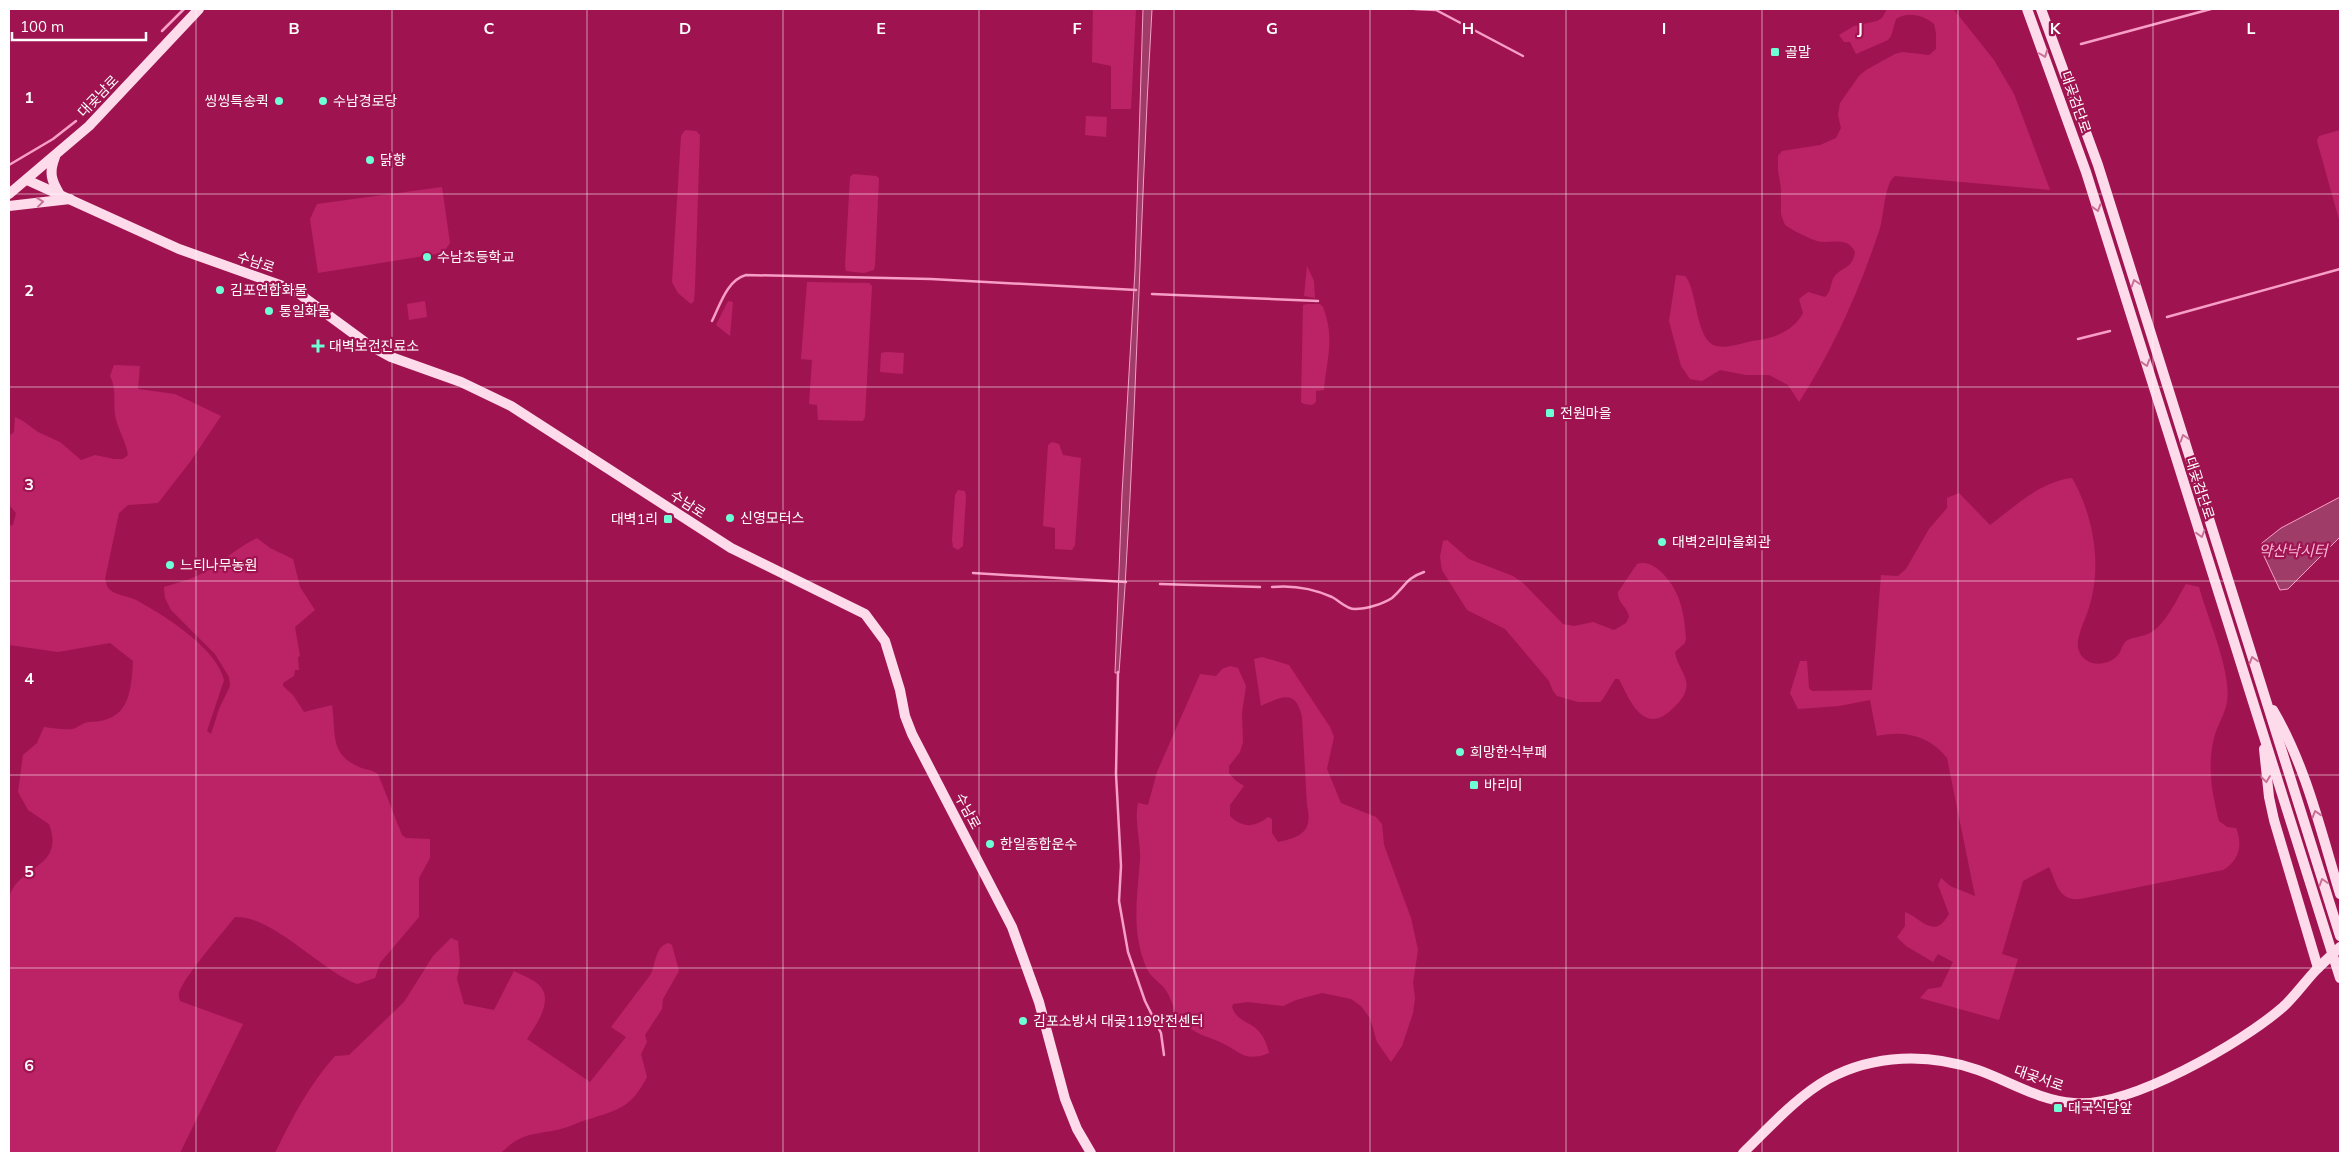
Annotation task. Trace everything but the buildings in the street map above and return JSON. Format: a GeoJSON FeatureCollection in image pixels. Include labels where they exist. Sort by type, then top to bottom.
{"type":"FeatureCollection","features":[{"type":"Feature","properties":{"kind":"street","name":"대곶남로"},"geometry":{"type":"LineString","coordinates":[[9,194],[55,157],[89,126],[199,9]]}},
{"type":"Feature","properties":{"kind":"street","name":"대곶검단로"},"geometry":{"type":"LineString","coordinates":[[2027,9],[2086,172],[2340,978]]}},
{"type":"Feature","properties":{"kind":"street","name":"대곶검단로"},"geometry":{"type":"LineString","coordinates":[[2041,9],[2098,165],[2339,932]]}},
{"type":"Feature","properties":{"kind":"street"},"geometry":{"type":"LineString","coordinates":[[55,157],[50,173],[52,182],[60,193]]}},
{"type":"Feature","properties":{"kind":"street","name":"수남로"},"geometry":{"type":"LineString","coordinates":[[27,180],[71,198],[178,249],[294,290],[369,345],[391,357],[462,382],[503,402],[731,548],[865,614],[885,641],[900,690],[905,716],[912,734],[996,894],[1015,935],[1039,1002],[1065,1099],[1077,1129],[1091,1153]]}},
{"type":"Feature","properties":{"kind":"street"},"geometry":{"type":"LineString","coordinates":[[9,206],[71,198]]}},
{"type":"Feature","properties":{"kind":"street"},"geometry":{"type":"LineString","coordinates":[[2262,691],[2277,716],[2299,766],[2340,894]]}},
{"type":"Feature","properties":{"kind":"street"},"geometry":{"type":"LineString","coordinates":[[2262,731],[2266,779],[2274,820],[2318,968]]}},
{"type":"Feature","properties":{"kind":"street","name":"대곶서로"},"geometry":{"type":"LineString","coordinates":[[1743,1153],[1802,1098],[1827,1080],[1868,1064],[1896,1058],[1923,1057],[1947,1061],[1977,1070],[2060,1101],[2075,1104],[2096,1102],[2121,1095],[2186,1069],[2254,1030],[2283,1007],[2340,947]]}},
{"type":"Feature","properties":{"kind":"shaded area"},"geometry":{"type":"Polygon","coordinates":[[[1093,9],[1136,9],[1131,109],[1111,109],[1111,66],[1092,62],[1093,9]]]}},
{"type":"Feature","properties":{"kind":"shaded area"},"geometry":{"type":"Polygon","coordinates":[[[1887,9],[1952,9],[1955,11],[1994,60],[2014,94],[2050,190],[1895,176],[1891,180],[1886,193],[1879,231],[1845,319],[1812,382],[1799,402],[1788,385],[1769,375],[1746,375],[1720,370],[1702,381],[1690,379],[1681,366],[1669,321],[1676,275],[1685,276],[1689,283],[1705,335],[1710,342],[1722,347],[1765,339],[1784,332],[1800,319],[1803,313],[1799,299],[1808,292],[1825,297],[1833,279],[1851,262],[1855,252],[1848,244],[1843,242],[1817,241],[1785,225],[1781,214],[1778,156],[1782,151],[1820,145],[1836,138],[1841,128],[1838,115],[1840,103],[1859,76],[1866,70],[1895,54],[1902,52],[1929,55],[1936,49],[1934,24],[1926,18],[1916,15],[1906,15],[1896,19],[1888,40],[1856,54],[1850,42],[1844,42],[1839,35],[1854,26],[1877,21],[1882,18],[1887,9]]]}},
{"type":"Feature","properties":{"kind":"shaded area"},"geometry":{"type":"Polygon","coordinates":[[[1086,116],[1107,117],[1106,137],[1085,135],[1086,116]]]}},
{"type":"Feature","properties":{"kind":"shaded area"},"geometry":{"type":"Polygon","coordinates":[[[685,130],[696,131],[700,135],[695,287],[694,301],[691,304],[678,293],[672,282],[681,136],[685,130]]]}},
{"type":"Feature","properties":{"kind":"shaded area"},"geometry":{"type":"Polygon","coordinates":[[[2340,130],[2340,223],[2317,141],[2319,136],[2340,130]]]}},
{"type":"Feature","properties":{"kind":"shaded area"},"geometry":{"type":"Polygon","coordinates":[[[853,174],[876,176],[879,178],[875,265],[874,270],[864,273],[846,271],[845,266],[850,177],[853,174]]]}},
{"type":"Feature","properties":{"kind":"shaded area"},"geometry":{"type":"Polygon","coordinates":[[[442,187],[450,243],[443,253],[318,273],[310,219],[317,204],[442,187]]]}},
{"type":"Feature","properties":{"kind":"shaded area"},"geometry":{"type":"Polygon","coordinates":[[[1307,266],[1314,281],[1315,298],[1304,296],[1307,266]]]}},
{"type":"Feature","properties":{"kind":"shaded area"},"geometry":{"type":"Polygon","coordinates":[[[807,282],[869,283],[872,286],[865,417],[863,421],[818,420],[817,405],[809,404],[812,360],[801,359],[807,282]]]}},
{"type":"Feature","properties":{"kind":"shaded area"},"geometry":{"type":"Polygon","coordinates":[[[425,301],[427,317],[409,320],[407,304],[425,301]]]}},
{"type":"Feature","properties":{"kind":"shaded area"},"geometry":{"type":"Polygon","coordinates":[[[728,301],[733,302],[730,336],[716,325],[728,301]]]}},
{"type":"Feature","properties":{"kind":"shaded area"},"geometry":{"type":"Polygon","coordinates":[[[1320,304],[1323,307],[1329,329],[1324,390],[1316,391],[1316,402],[1312,405],[1301,402],[1303,305],[1320,304]]]}},
{"type":"Feature","properties":{"kind":"shaded area"},"geometry":{"type":"Polygon","coordinates":[[[881,353],[904,353],[903,374],[880,372],[881,353]]]}},
{"type":"Feature","properties":{"kind":"shaded area"},"geometry":{"type":"Polygon","coordinates":[[[114,365],[140,366],[138,389],[175,394],[221,416],[190,462],[158,503],[128,505],[119,513],[105,579],[108,588],[114,593],[134,599],[172,622],[200,644],[211,656],[224,680],[207,731],[211,734],[219,709],[230,686],[229,677],[215,654],[171,610],[165,598],[164,587],[200,574],[257,538],[270,548],[293,559],[300,587],[315,610],[295,627],[300,656],[298,657],[299,670],[295,670],[294,676],[283,683],[283,686],[293,695],[304,712],[332,705],[334,732],[342,755],[357,766],[378,774],[402,835],[406,838],[430,839],[430,858],[419,878],[419,917],[380,963],[375,978],[357,984],[344,978],[265,925],[249,919],[235,917],[198,963],[179,993],[180,1001],[243,1024],[180,1153],[9,1153],[9,898],[14,887],[21,879],[46,858],[51,850],[52,839],[49,824],[28,810],[18,792],[23,755],[37,743],[44,727],[72,729],[87,722],[113,717],[120,711],[129,695],[133,661],[110,643],[58,652],[9,645],[9,526],[13,525],[16,513],[9,505],[9,436],[14,432],[15,417],[38,432],[60,442],[81,460],[95,455],[123,459],[128,455],[115,414],[114,390],[110,376],[114,365]]]}},
{"type":"Feature","properties":{"kind":"shaded area"},"geometry":{"type":"Polygon","coordinates":[[[1052,442],[1059,444],[1063,455],[1081,458],[1075,545],[1072,550],[1055,549],[1055,528],[1043,526],[1048,445],[1052,442]]]}},
{"type":"Feature","properties":{"kind":"shaded area"},"geometry":{"type":"Polygon","coordinates":[[[2072,478],[2090,523],[2095,556],[2094,589],[2078,643],[2080,654],[2084,658],[2099,664],[2115,658],[2119,655],[2125,642],[2156,629],[2171,611],[2186,584],[2199,587],[2218,644],[2228,690],[2226,706],[2215,734],[2212,748],[2212,790],[2219,821],[2227,827],[2236,828],[2239,846],[2233,862],[2223,870],[2080,899],[2067,897],[2059,890],[2049,867],[2023,881],[2002,954],[2018,959],[1999,1020],[1920,998],[1928,989],[1941,987],[1953,962],[1938,954],[1933,962],[1906,946],[1897,937],[1905,926],[1905,912],[1933,927],[1944,922],[1949,914],[1938,885],[1941,878],[1950,886],[1975,896],[1947,758],[1932,744],[1915,736],[1887,734],[1877,736],[1870,700],[1839,706],[1798,709],[1790,693],[1800,661],[1807,661],[1809,688],[1812,691],[1872,690],[1881,575],[1898,576],[1906,569],[1929,529],[1947,508],[1947,498],[1959,493],[1990,525],[2038,490],[2060,480],[2072,478]]]}},
{"type":"Feature","properties":{"kind":"shaded area"},"geometry":{"type":"Polygon","coordinates":[[[958,490],[965,491],[966,497],[963,546],[958,550],[953,547],[952,540],[955,495],[958,490]]]}},
{"type":"Feature","properties":{"kind":"shaded area"},"geometry":{"type":"Polygon","coordinates":[[[1447,540],[1469,559],[1513,576],[1523,583],[1563,624],[1574,626],[1593,622],[1614,630],[1626,623],[1629,617],[1627,610],[1619,599],[1618,592],[1637,564],[1646,563],[1657,568],[1672,585],[1680,601],[1684,619],[1685,643],[1675,652],[1686,680],[1686,689],[1682,699],[1670,711],[1652,719],[1638,712],[1627,696],[1619,679],[1615,679],[1600,702],[1578,702],[1557,696],[1549,681],[1505,629],[1467,610],[1442,570],[1440,557],[1443,541],[1447,540]]]}},
{"type":"Feature","properties":{"kind":"shaded area"},"geometry":{"type":"Polygon","coordinates":[[[1262,657],[1289,665],[1330,727],[1334,737],[1327,769],[1341,803],[1376,817],[1382,824],[1384,845],[1411,918],[1418,950],[1413,983],[1415,998],[1413,1013],[1402,1046],[1391,1062],[1377,1042],[1370,1018],[1361,1006],[1351,999],[1322,993],[1296,1000],[1283,1006],[1247,1002],[1233,1004],[1232,1007],[1235,1014],[1256,1028],[1261,1034],[1269,1053],[1254,1057],[1243,1055],[1220,1042],[1195,1032],[1185,1024],[1176,1013],[1165,989],[1147,969],[1142,956],[1136,916],[1140,860],[1138,803],[1148,805],[1157,772],[1200,674],[1216,676],[1222,669],[1230,666],[1238,668],[1246,686],[1242,713],[1243,742],[1240,752],[1229,766],[1229,773],[1244,786],[1230,805],[1230,816],[1239,823],[1249,825],[1263,821],[1268,817],[1272,819],[1272,833],[1278,842],[1294,838],[1307,827],[1308,814],[1302,717],[1296,702],[1292,698],[1281,698],[1261,706],[1254,659],[1262,657]]]}},
{"type":"Feature","properties":{"kind":"shaded area"},"geometry":{"type":"Polygon","coordinates":[[[451,938],[458,941],[460,963],[457,979],[464,1004],[494,1010],[514,971],[534,981],[543,991],[545,998],[539,1020],[527,1039],[590,1082],[626,1037],[611,1027],[651,974],[658,952],[668,943],[672,945],[679,971],[663,999],[662,1009],[645,1035],[647,1042],[641,1054],[647,1077],[635,1095],[629,1102],[615,1110],[561,1129],[521,1138],[501,1153],[275,1153],[302,1102],[317,1078],[335,1056],[349,1055],[404,1002],[433,956],[451,938]]]}},
{"type":"Feature","properties":{"kind":"water"},"geometry":{"type":"Polygon","coordinates":[[[1143,9],[1152,9],[1130,507],[1119,673],[1115,673],[1122,494],[1135,270],[1143,9]]]}},
{"type":"Feature","properties":{"kind":"water","name":"약산낙시터"},"geometry":{"type":"Polygon","coordinates":[[[2340,497],[2340,537],[2288,589],[2280,590],[2264,556],[2262,543],[2281,528],[2340,497]]]}},
{"type":"Feature","properties":{"kind":"waterway"},"geometry":{"type":"LineString","coordinates":[[162,31],[184,9]]}},
{"type":"Feature","properties":{"kind":"waterway"},"geometry":{"type":"LineString","coordinates":[[1415,9],[1436,10],[1523,56]]}},
{"type":"Feature","properties":{"kind":"waterway"},"geometry":{"type":"LineString","coordinates":[[2081,44],[2211,9]]}},
{"type":"Feature","properties":{"kind":"waterway"},"geometry":{"type":"LineString","coordinates":[[9,165],[53,139],[76,121]]}},
{"type":"Feature","properties":{"kind":"waterway"},"geometry":{"type":"LineString","coordinates":[[2167,317],[2340,269]]}},
{"type":"Feature","properties":{"kind":"waterway"},"geometry":{"type":"LineString","coordinates":[[712,321],[729,288],[739,278],[746,275],[931,279],[1136,290]]}},
{"type":"Feature","properties":{"kind":"waterway"},"geometry":{"type":"LineString","coordinates":[[1152,294],[1318,301]]}},
{"type":"Feature","properties":{"kind":"waterway"},"geometry":{"type":"LineString","coordinates":[[2078,339],[2110,331]]}},
{"type":"Feature","properties":{"kind":"waterway"},"geometry":{"type":"LineString","coordinates":[[1272,587],[1287,586],[1310,589],[1332,597],[1349,608],[1359,609],[1374,606],[1392,598],[1409,580],[1424,572]]}},
{"type":"Feature","properties":{"kind":"waterway"},"geometry":{"type":"LineString","coordinates":[[973,573],[1126,582]]}},
{"type":"Feature","properties":{"kind":"waterway"},"geometry":{"type":"LineString","coordinates":[[1160,584],[1260,587]]}},
{"type":"Feature","properties":{"kind":"waterway"},"geometry":{"type":"LineString","coordinates":[[1118,672],[1116,774],[1121,866],[1119,901],[1128,952],[1145,1001],[1161,1033],[1164,1055]]}},
{"type":"Feature","properties":{"kind":"place","name":"골말"},"geometry":{"type":"Point","coordinates":[1775,52]}},
{"type":"Feature","properties":{"kind":"place","name":"씽씽특송퀵"},"geometry":{"type":"Point","coordinates":[279,101]}},
{"type":"Feature","properties":{"kind":"place","name":"수남경로당"},"geometry":{"type":"Point","coordinates":[323,101]}},
{"type":"Feature","properties":{"kind":"place","name":"닭향"},"geometry":{"type":"Point","coordinates":[370,160]}},
{"type":"Feature","properties":{"kind":"place","name":"수남초등학교"},"geometry":{"type":"Point","coordinates":[427,257]}},
{"type":"Feature","properties":{"kind":"place","name":"김포연합화물"},"geometry":{"type":"Point","coordinates":[220,290]}},
{"type":"Feature","properties":{"kind":"place","name":"통일화물"},"geometry":{"type":"Point","coordinates":[269,311]}},
{"type":"Feature","properties":{"kind":"place","name":"대벽보건진료소"},"geometry":{"type":"Point","coordinates":[318,346]}},
{"type":"Feature","properties":{"kind":"place","name":"전원마을"},"geometry":{"type":"Point","coordinates":[1550,413]}},
{"type":"Feature","properties":{"kind":"place","name":"신영모터스"},"geometry":{"type":"Point","coordinates":[730,518]}},
{"type":"Feature","properties":{"kind":"place","name":"대벽1리"},"geometry":{"type":"Point","coordinates":[668,519]}},
{"type":"Feature","properties":{"kind":"place","name":"대벽2리마을회관"},"geometry":{"type":"Point","coordinates":[1662,542]}},
{"type":"Feature","properties":{"kind":"place","name":"느티나무농원"},"geometry":{"type":"Point","coordinates":[170,565]}},
{"type":"Feature","properties":{"kind":"place","name":"희망한식부페"},"geometry":{"type":"Point","coordinates":[1460,752]}},
{"type":"Feature","properties":{"kind":"place","name":"바리미"},"geometry":{"type":"Point","coordinates":[1474,785]}},
{"type":"Feature","properties":{"kind":"place","name":"한일종합운수"},"geometry":{"type":"Point","coordinates":[990,844]}},
{"type":"Feature","properties":{"kind":"place","name":"김포소방서 대곶119안전센터"},"geometry":{"type":"Point","coordinates":[1023,1021]}},
{"type":"Feature","properties":{"kind":"place","name":"대국식당앞"},"geometry":{"type":"Point","coordinates":[2058,1108]}}]}
